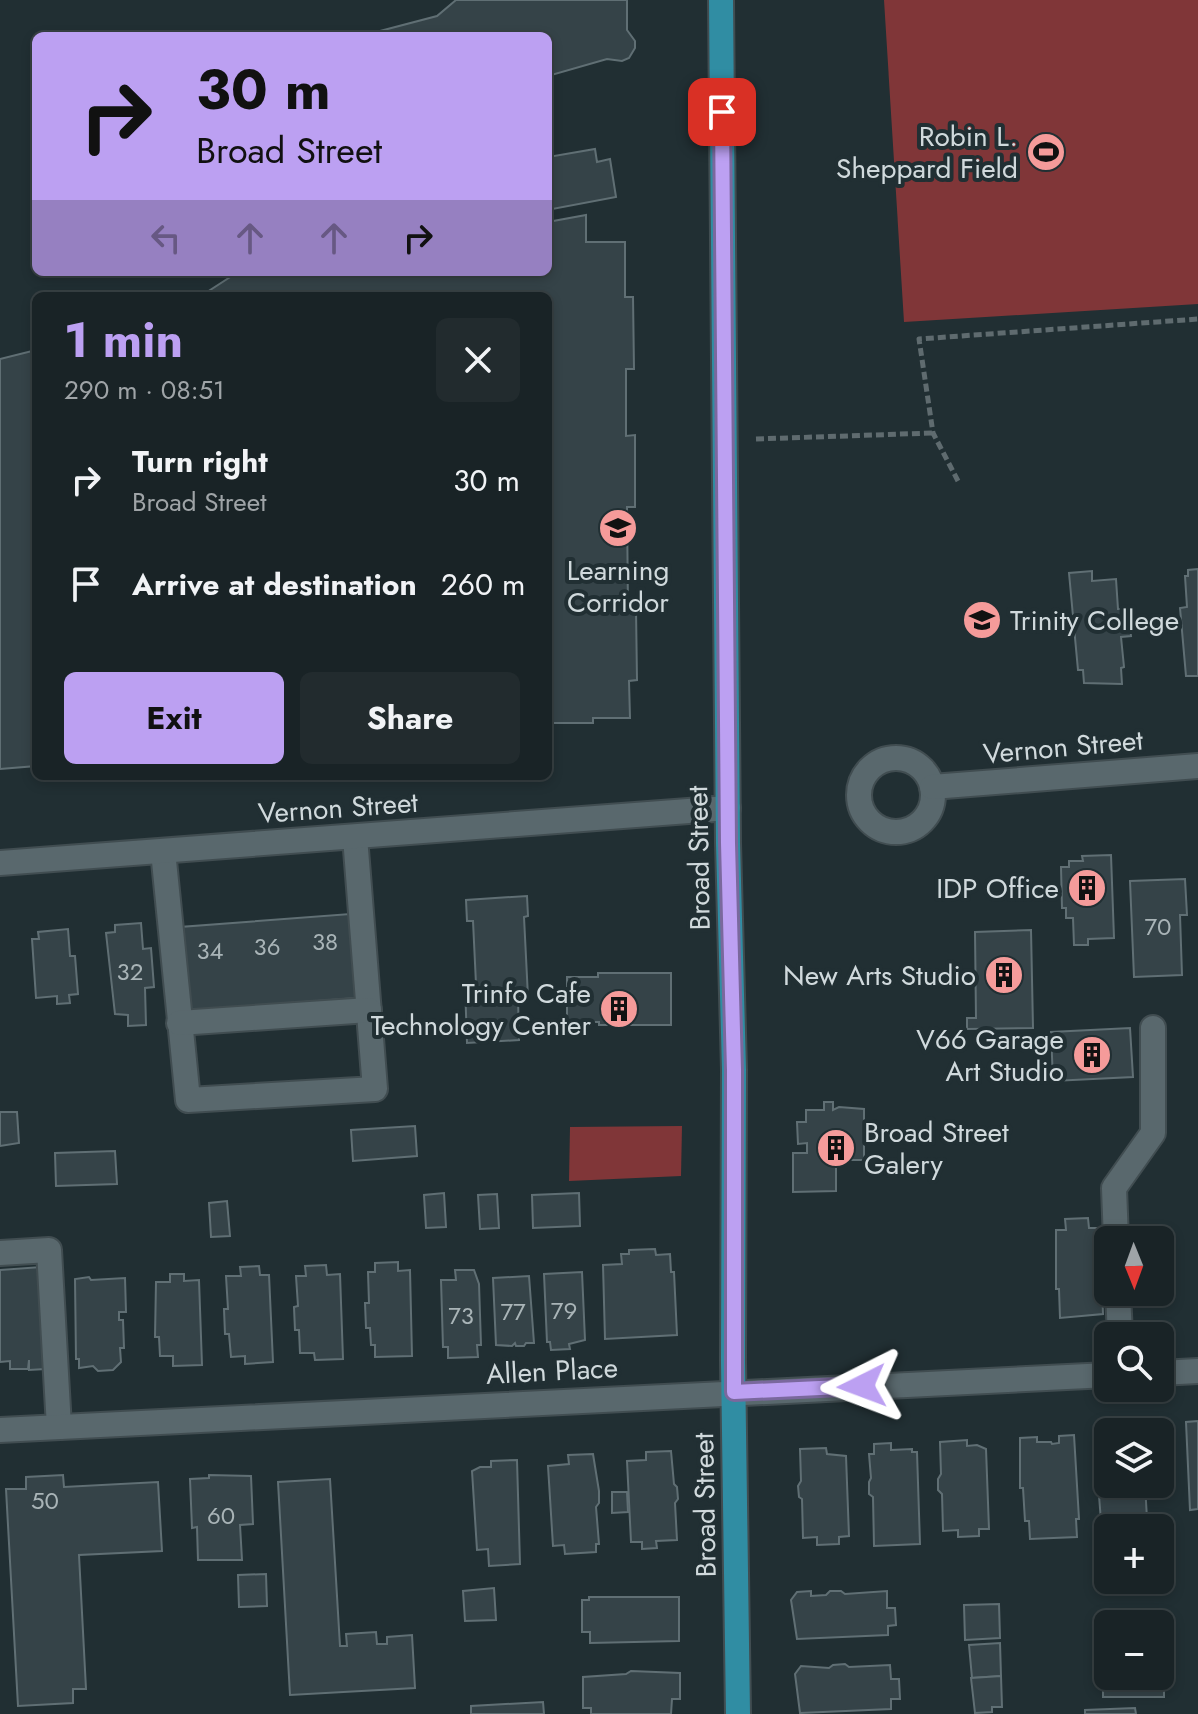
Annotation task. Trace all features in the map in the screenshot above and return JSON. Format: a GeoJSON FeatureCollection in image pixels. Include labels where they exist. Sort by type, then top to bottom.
{"type":"FeatureCollection","features":[{"type":"Feature","properties":{"kind":"main road","name":"Broad Street"},"geometry":{"type":"LineString","coordinates":[[721,0],[738,1714]]}},
{"type":"Feature","properties":{"kind":"street","name":"Vernon Street"},"geometry":{"type":"LineString","coordinates":[[932,787],[1198,766]]}},
{"type":"Feature","properties":{"kind":"street","name":"Vernon Street"},"geometry":{"type":"LineString","coordinates":[[0,863],[728,808]]}},
{"type":"Feature","properties":{"kind":"street"},"geometry":{"type":"LineString","coordinates":[[163,851],[188,1100],[375,1089],[355,837]]}},
{"type":"Feature","properties":{"kind":"street"},"geometry":{"type":"LineString","coordinates":[[179,1023],[369,1010]]}},
{"type":"Feature","properties":{"kind":"street"},"geometry":{"type":"LineString","coordinates":[[1115,1226],[1114,1188],[1153,1133],[1153,1028]]}},
{"type":"Feature","properties":{"kind":"street"},"geometry":{"type":"LineString","coordinates":[[0,1253],[49,1250],[59,1427]]}},
{"type":"Feature","properties":{"kind":"street"},"geometry":{"type":"LineString","coordinates":[[1174,1372],[1198,1371]]}},
{"type":"Feature","properties":{"kind":"street","name":"Allen Place"},"geometry":{"type":"LineString","coordinates":[[0,1430],[1094,1376]]}},
{"type":"Feature","properties":{"kind":"path"},"geometry":{"type":"LineString","coordinates":[[958,481],[933,433],[919,339],[1198,319]]}},
{"type":"Feature","properties":{"kind":"path"},"geometry":{"type":"LineString","coordinates":[[756,439],[933,433]]}},
{"type":"Feature","properties":{"kind":"shaded area","name":"Robin L. Sheppard Field"},"geometry":{"type":"Polygon","coordinates":[[[884,0],[1198,0],[1198,304],[904,322],[884,0]]]}},
{"type":"Feature","properties":{"kind":"shaded area"},"geometry":{"type":"Polygon","coordinates":[[[682,1126],[681,1176],[569,1181],[570,1127],[682,1126]]]}},
{"type":"Feature","properties":{"kind":"building"},"geometry":{"type":"Polygon","coordinates":[[[456,0],[627,0],[627,30],[635,41],[635,48],[629,58],[622,61],[607,59],[552,75],[552,32],[376,32],[437,16],[456,0]]]}},
{"type":"Feature","properties":{"kind":"building"},"geometry":{"type":"Polygon","coordinates":[[[595,149],[597,162],[610,159],[616,197],[552,209],[552,156],[595,149]]]}},
{"type":"Feature","properties":{"kind":"building"},"geometry":{"type":"Polygon","coordinates":[[[552,209],[553,221],[586,215],[586,242],[625,242],[625,297],[633,297],[634,369],[626,369],[626,436],[635,435],[635,507],[627,507],[628,609],[636,609],[637,680],[629,681],[630,718],[593,718],[593,723],[552,723],[552,292],[207,292],[232,276],[552,276],[552,209]]]}},
{"type":"Feature","properties":{"kind":"building"},"geometry":{"type":"Polygon","coordinates":[[[32,351],[32,766],[0,769],[0,359],[32,351]]]}},
{"type":"Feature","properties":{"kind":"building"},"geometry":{"type":"Polygon","coordinates":[[[1198,569],[1198,676],[1186,676],[1180,608],[1187,607],[1185,576],[1188,576],[1188,570],[1198,569]]]}},
{"type":"Feature","properties":{"kind":"building"},"geometry":{"type":"Polygon","coordinates":[[[1092,571],[1092,581],[1116,579],[1118,609],[1128,609],[1131,636],[1121,637],[1122,684],[1084,683],[1083,670],[1078,670],[1069,573],[1092,571]]]}},
{"type":"Feature","properties":{"kind":"building","name":"IDP Office"},"geometry":{"type":"Polygon","coordinates":[[[1111,855],[1114,938],[1088,939],[1088,945],[1074,945],[1073,918],[1066,918],[1066,908],[1062,908],[1061,867],[1069,867],[1069,861],[1083,861],[1082,856],[1111,855]]]}},
{"type":"Feature","properties":{"kind":"building"},"geometry":{"type":"Polygon","coordinates":[[[1185,879],[1187,915],[1180,915],[1182,975],[1134,977],[1130,881],[1185,879]]]}},
{"type":"Feature","properties":{"kind":"building"},"geometry":{"type":"Polygon","coordinates":[[[527,896],[528,916],[524,917],[528,997],[518,997],[519,1040],[467,1043],[465,984],[476,984],[473,921],[467,921],[466,900],[527,896]]]}},
{"type":"Feature","properties":{"kind":"building"},"geometry":{"type":"Polygon","coordinates":[[[350,914],[357,998],[187,1011],[180,927],[350,914]]]}},
{"type":"Feature","properties":{"kind":"building"},"geometry":{"type":"Polygon","coordinates":[[[141,923],[143,949],[151,948],[154,987],[145,988],[146,1025],[128,1026],[128,1015],[115,1014],[106,933],[115,932],[115,925],[141,923]]]}},
{"type":"Feature","properties":{"kind":"building"},"geometry":{"type":"Polygon","coordinates":[[[68,929],[70,956],[75,956],[78,994],[69,995],[70,1003],[57,1004],[57,996],[36,998],[32,939],[39,939],[38,932],[68,929]]]}},
{"type":"Feature","properties":{"kind":"building","name":"New Arts Studio"},"geometry":{"type":"Polygon","coordinates":[[[1031,930],[1033,1028],[967,1029],[967,1018],[976,1018],[975,932],[1031,930]]]}},
{"type":"Feature","properties":{"kind":"building","name":"Trinfo Cafe Technology Center"},"geometry":{"type":"Polygon","coordinates":[[[598,973],[671,973],[671,1025],[567,1022],[567,977],[598,977],[598,973]]]}},
{"type":"Feature","properties":{"kind":"building","name":"V66 Garage Art Studio"},"geometry":{"type":"Polygon","coordinates":[[[1130,1028],[1133,1077],[1053,1081],[1051,1032],[1130,1028]]]}},
{"type":"Feature","properties":{"kind":"building","name":"Broad Street Galery"},"geometry":{"type":"Polygon","coordinates":[[[824,1102],[833,1102],[833,1110],[839,1107],[864,1109],[864,1125],[871,1125],[871,1141],[864,1141],[864,1160],[836,1160],[836,1191],[793,1192],[793,1153],[807,1153],[807,1143],[798,1144],[797,1122],[806,1122],[806,1110],[824,1110],[824,1102]]]}},
{"type":"Feature","properties":{"kind":"building"},"geometry":{"type":"Polygon","coordinates":[[[0,1112],[17,1112],[19,1143],[0,1146],[0,1112]]]}},
{"type":"Feature","properties":{"kind":"building"},"geometry":{"type":"Polygon","coordinates":[[[415,1126],[417,1156],[353,1161],[351,1130],[415,1126]]]}},
{"type":"Feature","properties":{"kind":"building"},"geometry":{"type":"Polygon","coordinates":[[[115,1151],[117,1184],[56,1186],[55,1153],[115,1151]]]}},
{"type":"Feature","properties":{"kind":"building"},"geometry":{"type":"Polygon","coordinates":[[[444,1193],[446,1227],[426,1228],[424,1195],[444,1193]]]}},
{"type":"Feature","properties":{"kind":"building"},"geometry":{"type":"Polygon","coordinates":[[[579,1193],[580,1226],[533,1228],[532,1195],[579,1193]]]}},
{"type":"Feature","properties":{"kind":"building"},"geometry":{"type":"Polygon","coordinates":[[[497,1194],[499,1228],[480,1229],[478,1195],[497,1194]]]}},
{"type":"Feature","properties":{"kind":"building"},"geometry":{"type":"Polygon","coordinates":[[[227,1201],[230,1236],[211,1237],[209,1203],[227,1201]]]}},
{"type":"Feature","properties":{"kind":"building"},"geometry":{"type":"Polygon","coordinates":[[[1088,1218],[1089,1228],[1094,1228],[1094,1306],[1103,1306],[1103,1314],[1060,1318],[1059,1289],[1056,1289],[1056,1230],[1066,1230],[1065,1219],[1088,1218]]]}},
{"type":"Feature","properties":{"kind":"building"},"geometry":{"type":"Polygon","coordinates":[[[655,1249],[656,1255],[670,1254],[671,1272],[674,1272],[677,1335],[605,1339],[603,1265],[622,1264],[621,1254],[629,1254],[629,1250],[655,1249]]]}},
{"type":"Feature","properties":{"kind":"building"},"geometry":{"type":"Polygon","coordinates":[[[398,1262],[398,1271],[410,1270],[412,1356],[375,1357],[370,1328],[366,1328],[368,1272],[375,1272],[375,1263],[398,1262]]]}},
{"type":"Feature","properties":{"kind":"building"},"geometry":{"type":"Polygon","coordinates":[[[326,1265],[327,1275],[340,1274],[343,1359],[315,1360],[314,1353],[300,1353],[299,1330],[295,1330],[294,1307],[298,1306],[296,1276],[306,1276],[305,1266],[326,1265]]]}},
{"type":"Feature","properties":{"kind":"building"},"geometry":{"type":"Polygon","coordinates":[[[259,1266],[260,1275],[269,1275],[273,1362],[245,1364],[245,1356],[231,1357],[229,1334],[225,1334],[224,1309],[228,1309],[226,1276],[241,1276],[240,1267],[259,1266]]]}},
{"type":"Feature","properties":{"kind":"building"},"geometry":{"type":"Polygon","coordinates":[[[41,1267],[45,1369],[29,1370],[29,1360],[28,1369],[10,1369],[10,1361],[0,1362],[0,1270],[41,1267]]]}},
{"type":"Feature","properties":{"kind":"building"},"geometry":{"type":"Polygon","coordinates":[[[455,1270],[474,1270],[479,1284],[481,1345],[477,1345],[478,1357],[448,1358],[448,1347],[443,1347],[441,1280],[456,1280],[455,1270]]]}},
{"type":"Feature","properties":{"kind":"building"},"geometry":{"type":"Polygon","coordinates":[[[582,1272],[585,1340],[569,1344],[570,1349],[551,1350],[550,1342],[547,1342],[544,1274],[582,1272]]]}},
{"type":"Feature","properties":{"kind":"building"},"geometry":{"type":"Polygon","coordinates":[[[170,1274],[184,1274],[184,1281],[199,1280],[202,1365],[173,1366],[173,1356],[160,1356],[159,1337],[155,1337],[156,1282],[170,1282],[170,1274]]]}},
{"type":"Feature","properties":{"kind":"building"},"geometry":{"type":"Polygon","coordinates":[[[529,1276],[534,1343],[524,1346],[516,1346],[515,1343],[512,1346],[496,1345],[493,1278],[529,1276]]]}},
{"type":"Feature","properties":{"kind":"building"},"geometry":{"type":"Polygon","coordinates":[[[89,1277],[91,1280],[125,1278],[126,1312],[119,1312],[119,1320],[123,1320],[124,1348],[120,1348],[121,1362],[113,1370],[98,1371],[93,1366],[79,1368],[79,1359],[76,1359],[75,1279],[89,1277]]]}},
{"type":"Feature","properties":{"kind":"building"},"geometry":{"type":"Polygon","coordinates":[[[1198,1421],[1198,1509],[1190,1510],[1186,1422],[1198,1421]]]}},
{"type":"Feature","properties":{"kind":"building"},"geometry":{"type":"Polygon","coordinates":[[[1074,1435],[1079,1519],[1076,1519],[1077,1537],[1030,1539],[1029,1521],[1025,1521],[1023,1488],[1020,1488],[1020,1438],[1037,1437],[1037,1442],[1052,1444],[1059,1443],[1059,1436],[1074,1435]]]}},
{"type":"Feature","properties":{"kind":"building"},"geometry":{"type":"Polygon","coordinates":[[[967,1440],[967,1446],[977,1445],[986,1449],[989,1529],[979,1529],[979,1536],[958,1537],[958,1530],[943,1531],[942,1494],[938,1490],[940,1442],[967,1440]]]}},
{"type":"Feature","properties":{"kind":"building"},"geometry":{"type":"Polygon","coordinates":[[[891,1443],[891,1450],[912,1449],[912,1452],[917,1452],[920,1544],[874,1546],[869,1454],[874,1454],[874,1444],[891,1443]]]}},
{"type":"Feature","properties":{"kind":"building"},"geometry":{"type":"Polygon","coordinates":[[[826,1448],[827,1454],[846,1456],[849,1536],[839,1537],[839,1544],[817,1545],[817,1537],[803,1538],[802,1499],[798,1486],[801,1481],[800,1449],[826,1448]]]}},
{"type":"Feature","properties":{"kind":"building"},"geometry":{"type":"Polygon","coordinates":[[[671,1451],[678,1499],[675,1503],[677,1540],[656,1541],[657,1548],[642,1549],[642,1542],[631,1542],[627,1461],[646,1460],[646,1452],[671,1451]]]}},
{"type":"Feature","properties":{"kind":"building"},"geometry":{"type":"Polygon","coordinates":[[[593,1454],[599,1491],[596,1507],[599,1544],[596,1544],[596,1552],[565,1554],[564,1545],[553,1546],[548,1466],[569,1464],[568,1455],[593,1454]]]}},
{"type":"Feature","properties":{"kind":"building"},"geometry":{"type":"Polygon","coordinates":[[[517,1460],[520,1564],[489,1566],[488,1549],[477,1550],[472,1471],[491,1467],[491,1461],[517,1460]]]}},
{"type":"Feature","properties":{"kind":"building"},"geometry":{"type":"Polygon","coordinates":[[[63,1475],[64,1487],[158,1482],[162,1551],[79,1555],[86,1689],[73,1689],[73,1703],[18,1706],[6,1489],[26,1489],[26,1477],[63,1475]]]}},
{"type":"Feature","properties":{"kind":"building"},"geometry":{"type":"Polygon","coordinates":[[[209,1475],[251,1476],[253,1524],[240,1525],[242,1560],[198,1560],[197,1527],[192,1528],[190,1479],[209,1478],[209,1475]]]}},
{"type":"Feature","properties":{"kind":"building"},"geometry":{"type":"Polygon","coordinates":[[[330,1479],[340,1646],[347,1646],[346,1634],[376,1632],[377,1644],[387,1644],[387,1637],[412,1635],[415,1688],[290,1695],[278,1482],[330,1479]]]}},
{"type":"Feature","properties":{"kind":"building"},"geometry":{"type":"Polygon","coordinates":[[[612,1492],[627,1492],[628,1512],[612,1513],[612,1492]]]}},
{"type":"Feature","properties":{"kind":"building"},"geometry":{"type":"Polygon","coordinates":[[[1099,1498],[1146,1498],[1147,1514],[1100,1514],[1099,1498]]]}},
{"type":"Feature","properties":{"kind":"building"},"geometry":{"type":"Polygon","coordinates":[[[266,1574],[267,1606],[239,1607],[238,1575],[266,1574]]]}},
{"type":"Feature","properties":{"kind":"building"},"geometry":{"type":"Polygon","coordinates":[[[494,1588],[496,1620],[465,1621],[463,1591],[494,1588]]]}},
{"type":"Feature","properties":{"kind":"building"},"geometry":{"type":"Polygon","coordinates":[[[811,1591],[811,1596],[826,1595],[830,1591],[845,1594],[887,1591],[887,1608],[895,1608],[896,1625],[888,1626],[888,1635],[797,1639],[791,1600],[797,1592],[811,1591]]]}},
{"type":"Feature","properties":{"kind":"building"},"geometry":{"type":"Polygon","coordinates":[[[589,1597],[679,1597],[679,1641],[590,1643],[590,1632],[582,1632],[582,1600],[589,1600],[589,1597]]]}},
{"type":"Feature","properties":{"kind":"building"},"geometry":{"type":"Polygon","coordinates":[[[999,1604],[1000,1638],[965,1640],[964,1605],[999,1604]]]}},
{"type":"Feature","properties":{"kind":"building"},"geometry":{"type":"Polygon","coordinates":[[[1000,1643],[1001,1676],[972,1678],[969,1645],[1000,1643]]]}},
{"type":"Feature","properties":{"kind":"building"},"geometry":{"type":"Polygon","coordinates":[[[845,1664],[849,1667],[890,1665],[891,1679],[899,1679],[900,1699],[891,1699],[891,1709],[800,1713],[795,1674],[801,1666],[829,1668],[845,1664]]]}},
{"type":"Feature","properties":{"kind":"building"},"geometry":{"type":"Polygon","coordinates":[[[631,1671],[680,1673],[680,1699],[672,1699],[671,1714],[591,1714],[591,1708],[583,1708],[583,1677],[631,1671]]]}},
{"type":"Feature","properties":{"kind":"building"},"geometry":{"type":"Polygon","coordinates":[[[1001,1676],[1002,1707],[992,1707],[992,1712],[975,1713],[971,1678],[1001,1676]]]}},
{"type":"Feature","properties":{"kind":"building"},"geometry":{"type":"Polygon","coordinates":[[[1103,1690],[1164,1690],[1164,1697],[1103,1697],[1103,1690]]]}},
{"type":"Feature","properties":{"kind":"building"},"geometry":{"type":"Polygon","coordinates":[[[543,1702],[544,1714],[471,1714],[471,1706],[543,1702]]]}},
{"type":"Feature","properties":{"kind":"building"},"geometry":{"type":"Polygon","coordinates":[[[1135,1708],[1136,1714],[1085,1714],[1085,1710],[1135,1708]]]}},
{"type":"Feature","properties":{"kind":"place","name":"Robin L. Sheppard Field"},"geometry":{"type":"Point","coordinates":[1046,152]}},
{"type":"Feature","properties":{"kind":"place","name":"Learning Corridor"},"geometry":{"type":"Point","coordinates":[618,528]}},
{"type":"Feature","properties":{"kind":"place","name":"Trinity College"},"geometry":{"type":"Point","coordinates":[982,620]}},
{"type":"Feature","properties":{"kind":"place","name":"IDP Office"},"geometry":{"type":"Point","coordinates":[1087,888]}},
{"type":"Feature","properties":{"kind":"place","name":"New Arts Studio"},"geometry":{"type":"Point","coordinates":[1004,975]}},
{"type":"Feature","properties":{"kind":"place","name":"Trinfo Cafe Technology Center"},"geometry":{"type":"Point","coordinates":[619,1009]}},
{"type":"Feature","properties":{"kind":"place","name":"V66 Garage Art Studio"},"geometry":{"type":"Point","coordinates":[1092,1055]}},
{"type":"Feature","properties":{"kind":"place","name":"Broad Street Galery"},"geometry":{"type":"Point","coordinates":[836,1148]}},
{"type":"Feature","properties":{"kind":"route"},"geometry":{"type":"LineString","coordinates":[[722,112],[728,843],[734,1070],[734,1392],[862,1386]]}}]}
